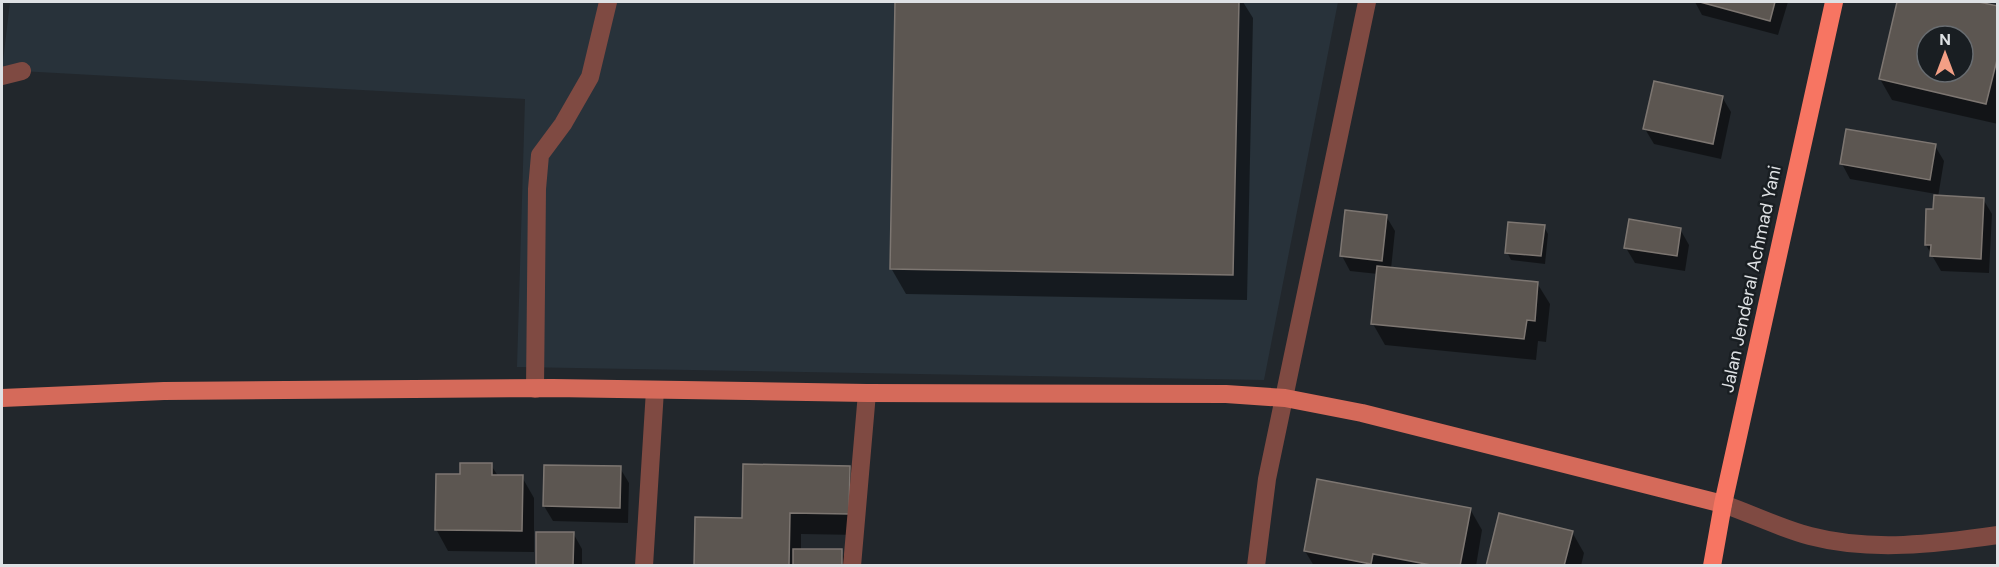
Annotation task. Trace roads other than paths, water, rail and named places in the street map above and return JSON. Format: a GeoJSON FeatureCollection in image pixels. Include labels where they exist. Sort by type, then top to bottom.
{"type":"FeatureCollection","features":[{"type":"Feature","properties":{"kind":"highway","name":"Jalan Jenderal Achmad Yani"},"geometry":{"type":"LineString","coordinates":[[1712,566],[1723,504],[1834,2]]}},
{"type":"Feature","properties":{"kind":"main road"},"geometry":{"type":"LineString","coordinates":[[2,399],[164,391],[535,389],[1205,394],[1285,398],[1373,416],[1723,504]]}},
{"type":"Feature","properties":{"kind":"street"},"geometry":{"type":"LineString","coordinates":[[535,389],[537,189],[540,155],[563,124],[590,77],[608,2]]}},
{"type":"Feature","properties":{"kind":"street"},"geometry":{"type":"LineString","coordinates":[[1256,566],[1267,479],[1367,2]]}},
{"type":"Feature","properties":{"kind":"street"},"geometry":{"type":"LineString","coordinates":[[2,76],[22,71]]}},
{"type":"Feature","properties":{"kind":"street"},"geometry":{"type":"LineString","coordinates":[[645,566],[655,390]]}},
{"type":"Feature","properties":{"kind":"street"},"geometry":{"type":"LineString","coordinates":[[852,566],[867,393]]}},
{"type":"Feature","properties":{"kind":"street"},"geometry":{"type":"LineString","coordinates":[[1723,504],[1810,536],[1855,544],[1899,546],[1998,535]]}}]}
